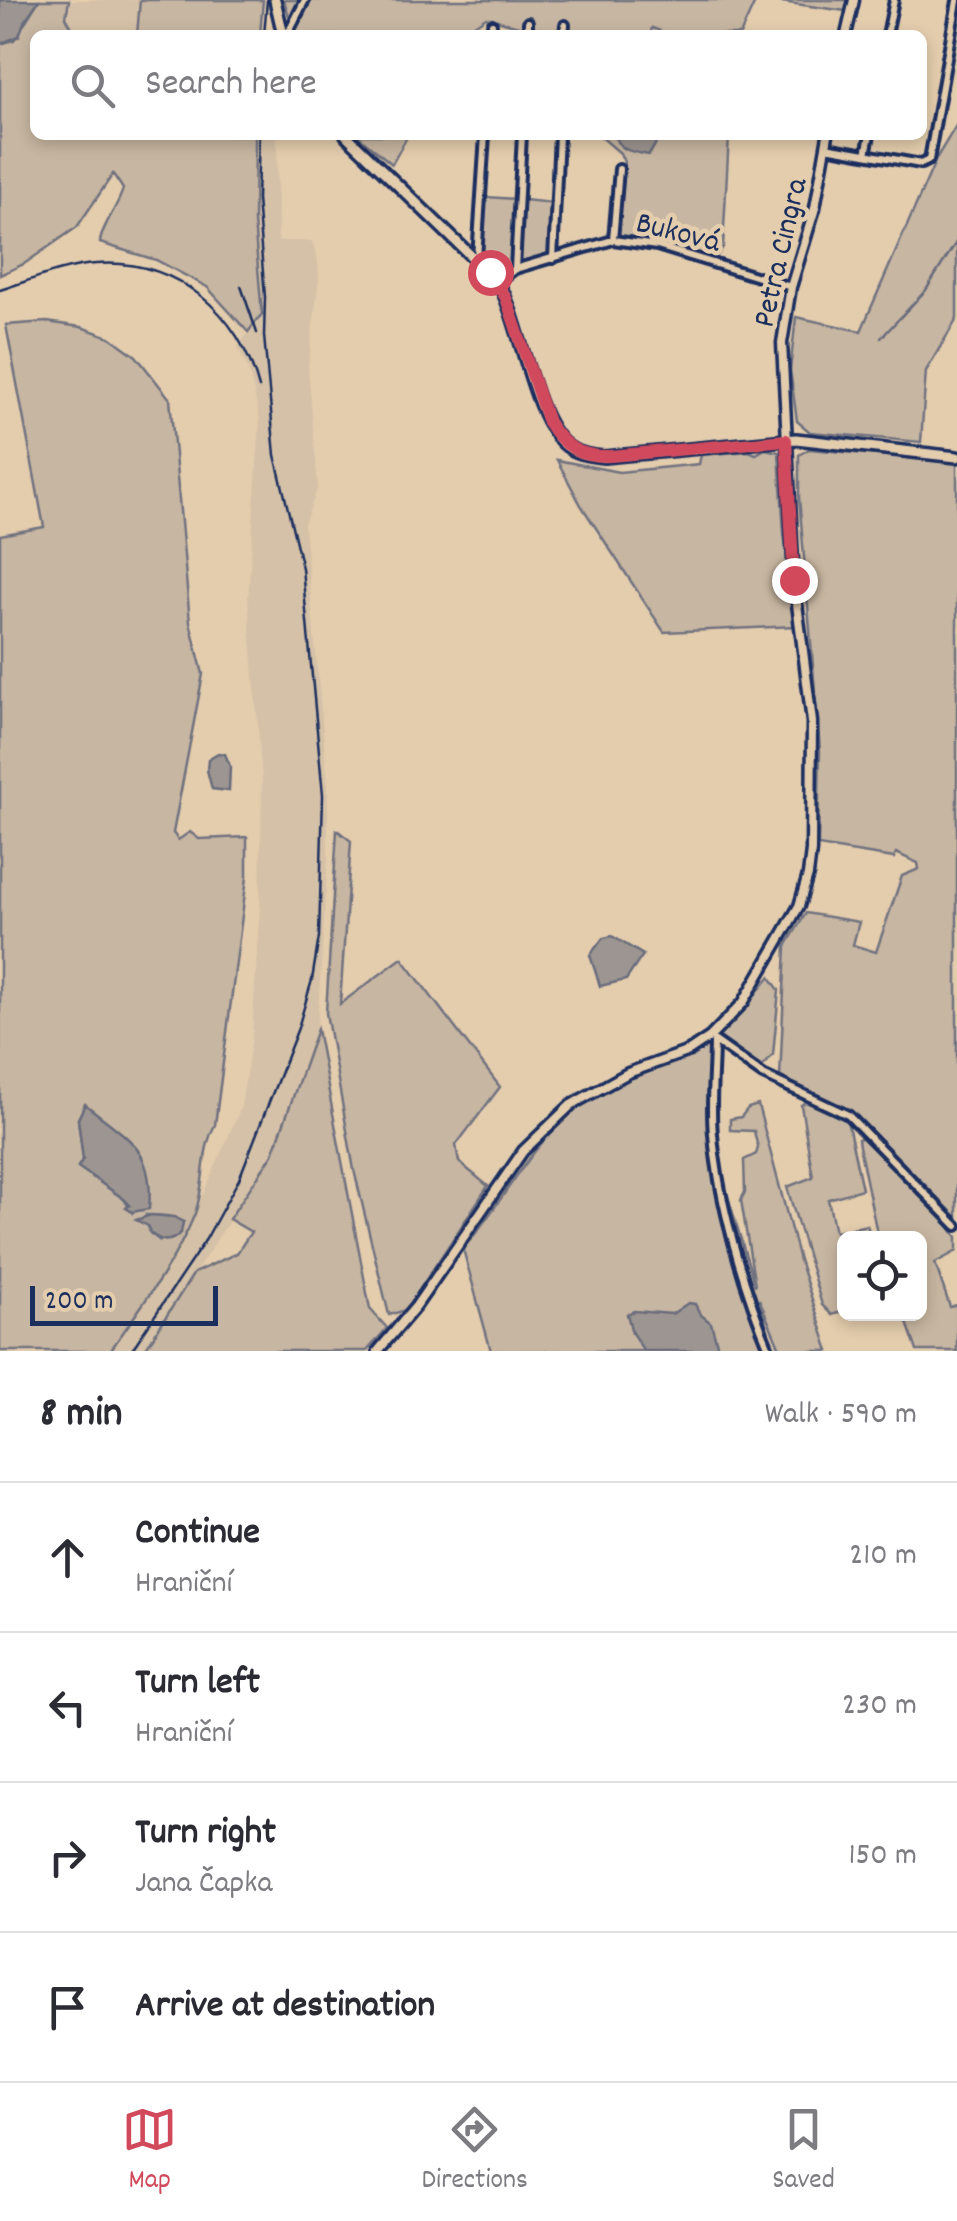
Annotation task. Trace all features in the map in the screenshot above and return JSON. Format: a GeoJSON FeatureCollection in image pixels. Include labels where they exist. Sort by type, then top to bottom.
{"type":"FeatureCollection","features":[{"type":"Feature","properties":{"kind":"main road"},"geometry":{"type":"LineString","coordinates":[[275,0],[284,30]]}},
{"type":"Feature","properties":{"kind":"main road"},"geometry":{"type":"LineString","coordinates":[[351,140],[498,282],[548,422],[572,450],[610,456],[808,439],[957,457]]}},
{"type":"Feature","properties":{"kind":"street"},"geometry":{"type":"LineString","coordinates":[[288,30],[305,0]]}},
{"type":"Feature","properties":{"kind":"street"},"geometry":{"type":"LineString","coordinates":[[847,30],[854,0]]}},
{"type":"Feature","properties":{"kind":"street"},"geometry":{"type":"LineString","coordinates":[[888,30],[894,0]]}},
{"type":"Feature","properties":{"kind":"street"},"geometry":{"type":"LineString","coordinates":[[826,147],[921,164],[929,160],[957,0]]}},
{"type":"Feature","properties":{"kind":"street"},"geometry":{"type":"LineString","coordinates":[[528,22],[528,30]]}},
{"type":"Feature","properties":{"kind":"street"},"geometry":{"type":"LineString","coordinates":[[491,30],[492,24]]}},
{"type":"Feature","properties":{"kind":"street"},"geometry":{"type":"LineString","coordinates":[[564,30],[565,25]]}},
{"type":"Feature","properties":{"kind":"street"},"geometry":{"type":"LineString","coordinates":[[476,258],[484,140]]}},
{"type":"Feature","properties":{"kind":"street"},"geometry":{"type":"LineString","coordinates":[[515,270],[522,140]]}},
{"type":"Feature","properties":{"kind":"street"},"geometry":{"type":"LineString","coordinates":[[553,259],[559,140]]}},
{"type":"Feature","properties":{"kind":"street","name":"Petra Cingra"},"geometry":{"type":"LineString","coordinates":[[712,1039],[742,1003],[799,906],[808,875],[812,722],[794,580],[782,343],[791,287],[815,208],[827,140]]}},
{"type":"Feature","properties":{"kind":"street"},"geometry":{"type":"LineString","coordinates":[[866,154],[869,140]]}},
{"type":"Feature","properties":{"kind":"street","name":"Buková"},"geometry":{"type":"LineString","coordinates":[[613,240],[619,169]]}},
{"type":"Feature","properties":{"kind":"street","name":"Buková"},"geometry":{"type":"LineString","coordinates":[[498,282],[515,270],[613,240],[657,246],[791,287]]}},
{"type":"Feature","properties":{"kind":"street"},"geometry":{"type":"LineString","coordinates":[[712,1039],[763,1075],[848,1115],[957,1226]]}},
{"type":"Feature","properties":{"kind":"street"},"geometry":{"type":"LineString","coordinates":[[378,1351],[416,1306],[535,1139],[581,1099],[628,1073],[712,1039]]}},
{"type":"Feature","properties":{"kind":"street"},"geometry":{"type":"LineString","coordinates":[[712,1039],[712,1133],[720,1184],[754,1312],[770,1351]]}},
{"type":"Feature","properties":{"kind":"shaded area"},"geometry":{"type":"Polygon","coordinates":[[[0,0],[39,0],[19,36],[0,44],[0,0]]]}},
{"type":"Feature","properties":{"kind":"shaded area"},"geometry":{"type":"Polygon","coordinates":[[[39,0],[69,0],[66,17],[73,30],[30,30],[30,140],[255,140],[254,222],[262,314],[248,332],[207,287],[156,260],[100,243],[123,189],[113,174],[77,227],[24,264],[0,275],[0,44],[14,40],[39,0]]]}},
{"type":"Feature","properties":{"kind":"shaded area"},"geometry":{"type":"Polygon","coordinates":[[[69,0],[140,0],[137,30],[73,30],[66,17],[69,0]]]}},
{"type":"Feature","properties":{"kind":"shaded area"},"geometry":{"type":"Polygon","coordinates":[[[140,0],[263,0],[260,30],[137,30],[140,0]]]}},
{"type":"Feature","properties":{"kind":"shaded area"},"geometry":{"type":"Polygon","coordinates":[[[284,0],[756,0],[742,30],[532,30],[486,17],[469,30],[293,30],[284,0]]]}},
{"type":"Feature","properties":{"kind":"shaded area"},"geometry":{"type":"Polygon","coordinates":[[[767,0],[848,0],[846,11],[767,0]]]}},
{"type":"Feature","properties":{"kind":"shaded area"},"geometry":{"type":"Polygon","coordinates":[[[957,124],[957,319],[926,371],[921,442],[810,432],[797,421],[790,370],[796,317],[861,331],[937,157],[957,124]]]}},
{"type":"Feature","properties":{"kind":"shaded area"},"geometry":{"type":"Polygon","coordinates":[[[255,140],[277,140],[278,241],[312,241],[319,279],[308,366],[318,487],[304,524],[328,786],[328,856],[317,1029],[273,1154],[144,1351],[110,1351],[150,1293],[192,1220],[241,1107],[252,1036],[262,780],[248,598],[260,420],[249,371],[238,347],[262,314],[254,222],[255,140]]]}},
{"type":"Feature","properties":{"kind":"shaded area"},"geometry":{"type":"Polygon","coordinates":[[[363,140],[405,140],[392,164],[363,140]]]}},
{"type":"Feature","properties":{"kind":"shaded area"},"geometry":{"type":"Polygon","coordinates":[[[605,140],[729,140],[723,247],[715,259],[657,242],[618,238],[624,162],[605,140]]]}},
{"type":"Feature","properties":{"kind":"shaded area"},"geometry":{"type":"Polygon","coordinates":[[[658,140],[649,155],[633,152],[617,141],[658,140]]]}},
{"type":"Feature","properties":{"kind":"shaded area"},"geometry":{"type":"Polygon","coordinates":[[[486,197],[515,199],[510,269],[502,274],[482,253],[486,197]]]}},
{"type":"Feature","properties":{"kind":"shaded area"},"geometry":{"type":"Polygon","coordinates":[[[524,200],[553,203],[550,257],[518,265],[524,200]]]}},
{"type":"Feature","properties":{"kind":"shaded area"},"geometry":{"type":"Polygon","coordinates":[[[47,322],[81,327],[110,337],[136,356],[170,399],[190,622],[203,674],[173,833],[178,840],[190,832],[199,839],[247,837],[247,877],[215,1125],[207,1147],[198,1205],[166,1269],[110,1351],[0,1351],[0,535],[44,527],[6,325],[47,322]],[[85,1105],[78,1119],[83,1159],[78,1167],[124,1199],[132,1212],[142,1157],[85,1105]],[[146,1215],[150,1233],[160,1241],[183,1222],[167,1216],[146,1215]]]}},
{"type":"Feature","properties":{"kind":"shaded area"},"geometry":{"type":"Polygon","coordinates":[[[765,449],[779,452],[796,626],[664,632],[581,505],[557,460],[619,472],[699,464],[701,455],[749,451],[756,454],[765,449]]]}},
{"type":"Feature","properties":{"kind":"shaded area"},"geometry":{"type":"Polygon","coordinates":[[[809,449],[957,462],[957,1224],[850,1111],[780,1079],[786,946],[806,913],[859,922],[853,945],[876,952],[902,876],[919,869],[918,863],[896,853],[894,858],[818,846],[820,751],[799,497],[799,455],[809,449]]]}},
{"type":"Feature","properties":{"kind":"shaded area"},"geometry":{"type":"Polygon","coordinates":[[[225,754],[230,766],[229,791],[212,789],[208,759],[225,754]]]}},
{"type":"Feature","properties":{"kind":"shaded area"},"geometry":{"type":"Polygon","coordinates":[[[337,830],[351,841],[340,1004],[402,958],[500,1087],[456,1145],[459,1162],[488,1186],[406,1310],[389,1315],[354,1170],[326,1013],[337,830]]]}},
{"type":"Feature","properties":{"kind":"shaded area"},"geometry":{"type":"Polygon","coordinates":[[[612,936],[643,955],[626,980],[600,986],[590,955],[603,938],[612,936]]]}},
{"type":"Feature","properties":{"kind":"shaded area"},"geometry":{"type":"Polygon","coordinates":[[[770,977],[779,990],[773,1055],[762,1067],[719,1037],[770,977]]]}},
{"type":"Feature","properties":{"kind":"shaded area"},"geometry":{"type":"Polygon","coordinates":[[[317,1029],[370,1309],[387,1328],[367,1351],[144,1351],[194,1273],[237,1253],[251,1232],[229,1219],[273,1154],[317,1029]]]}},
{"type":"Feature","properties":{"kind":"shaded area"},"geometry":{"type":"Polygon","coordinates":[[[702,1045],[712,1051],[717,1160],[755,1286],[741,1200],[745,1192],[744,1160],[756,1154],[758,1148],[754,1131],[730,1130],[730,1119],[741,1117],[748,1108],[758,1105],[799,1260],[829,1351],[781,1351],[759,1299],[774,1351],[491,1351],[463,1249],[542,1142],[573,1111],[618,1082],[702,1045]]]}},
{"type":"Feature","properties":{"kind":"shaded area"},"geometry":{"type":"Polygon","coordinates":[[[806,1102],[847,1120],[862,1189],[828,1199],[837,1232],[837,1313],[832,1315],[822,1305],[787,1187],[813,1177],[801,1105],[806,1102]]]}},
{"type":"Feature","properties":{"kind":"shaded area"},"geometry":{"type":"Polygon","coordinates":[[[85,1104],[125,1136],[142,1157],[150,1188],[149,1209],[132,1212],[126,1208],[130,1205],[124,1199],[78,1167],[83,1159],[78,1119],[85,1104]]]}},
{"type":"Feature","properties":{"kind":"shaded area"},"geometry":{"type":"Polygon","coordinates":[[[864,1137],[957,1237],[957,1251],[935,1263],[950,1307],[957,1305],[957,1351],[917,1351],[906,1321],[927,1321],[927,1231],[877,1231],[858,1139],[864,1137]]]}},
{"type":"Feature","properties":{"kind":"shaded area"},"geometry":{"type":"Polygon","coordinates":[[[151,1215],[183,1222],[181,1233],[169,1240],[154,1236],[148,1226],[136,1220],[151,1215]]]}},
{"type":"Feature","properties":{"kind":"shaded area"},"geometry":{"type":"Polygon","coordinates":[[[867,1225],[869,1231],[840,1231],[867,1225]]]}},
{"type":"Feature","properties":{"kind":"shaded area"},"geometry":{"type":"Polygon","coordinates":[[[688,1303],[695,1304],[711,1323],[719,1351],[644,1351],[632,1333],[627,1314],[672,1314],[688,1303]]]}},
{"type":"Feature","properties":{"kind":"waterway"},"geometry":{"type":"LineString","coordinates":[[881,338],[926,290],[957,241]]}},
{"type":"Feature","properties":{"kind":"railway"},"geometry":{"type":"LineString","coordinates":[[264,30],[267,0]]}},
{"type":"Feature","properties":{"kind":"railway"},"geometry":{"type":"LineString","coordinates":[[131,1351],[206,1239],[239,1179],[298,1028],[319,937],[323,795],[302,568],[275,455],[264,336],[257,199],[259,140]]}},
{"type":"Feature","properties":{"kind":"railway"},"geometry":{"type":"LineString","coordinates":[[0,290],[84,265],[153,270],[178,281],[220,314],[237,336],[259,388]]}},
{"type":"Feature","properties":{"kind":"railway"},"geometry":{"type":"LineString","coordinates":[[241,286],[257,333]]}},
{"type":"Feature","properties":{"kind":"route"},"geometry":{"type":"LineString","coordinates":[[490,272],[506,298],[548,422],[572,450],[610,456],[786,440],[794,580]]}}]}
